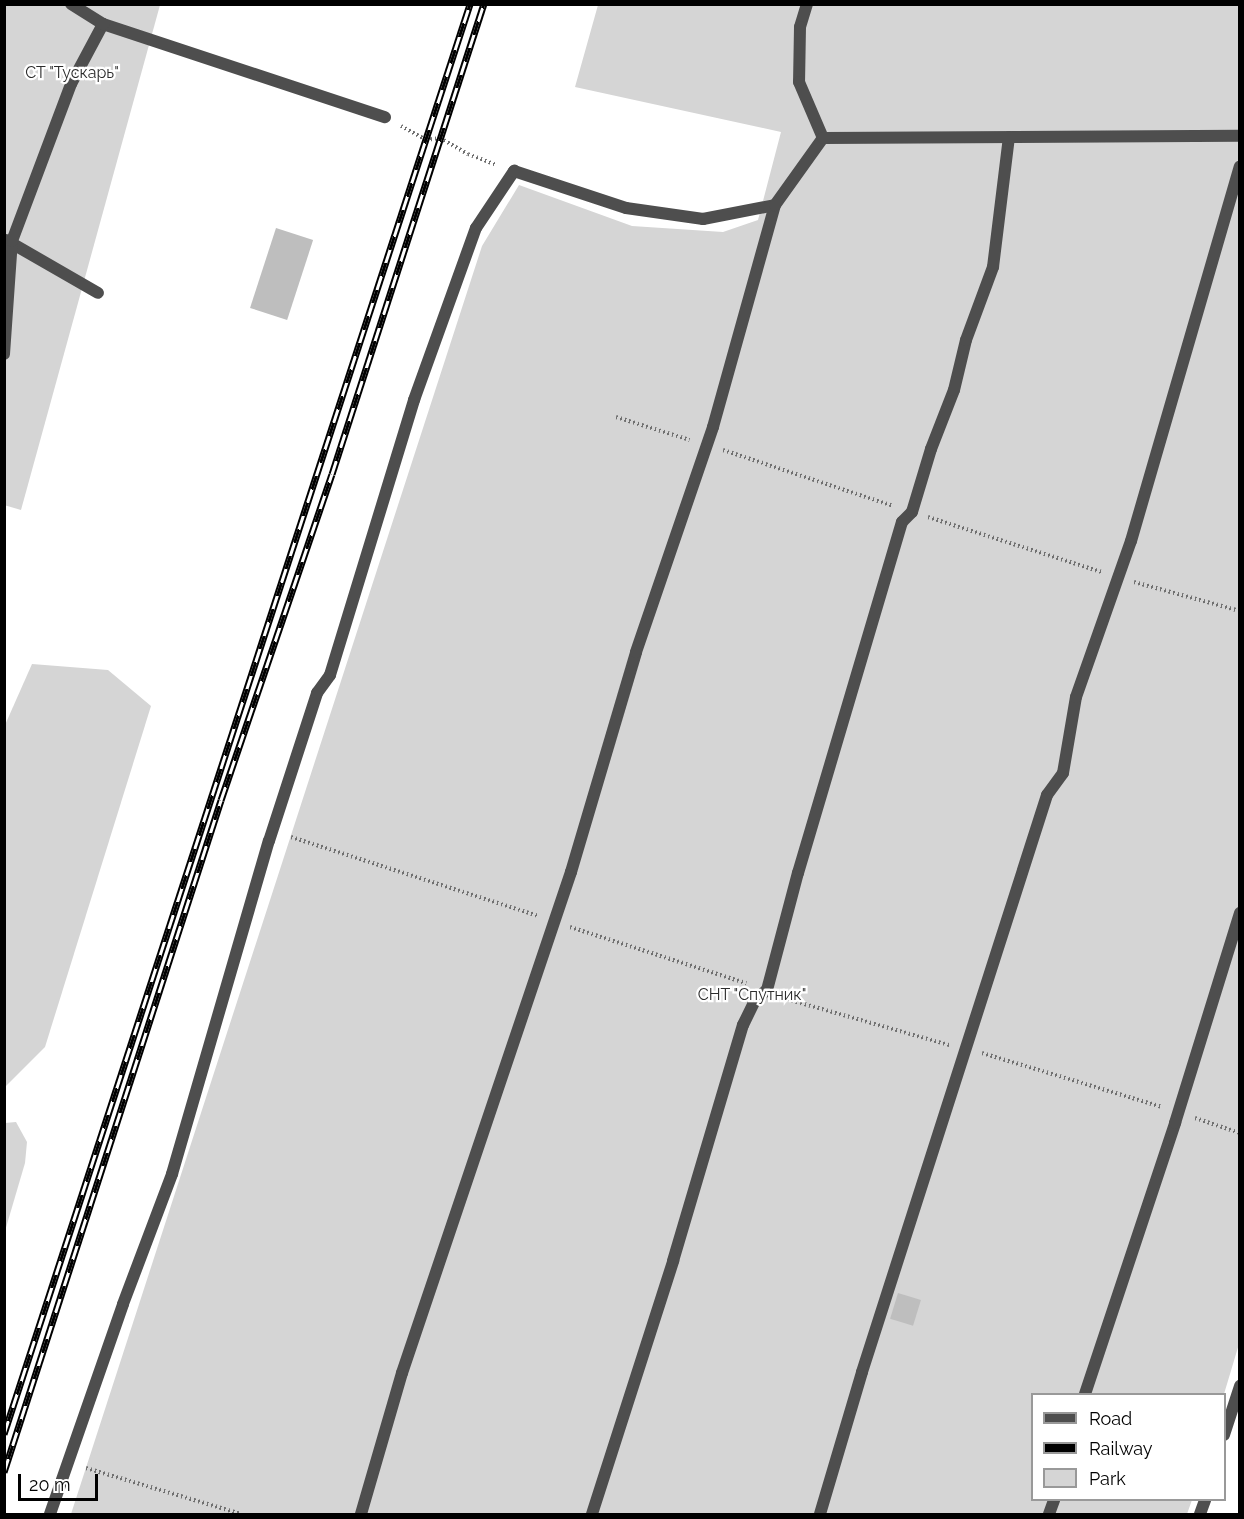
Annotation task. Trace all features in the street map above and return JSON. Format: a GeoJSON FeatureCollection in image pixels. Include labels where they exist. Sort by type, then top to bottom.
{"type":"FeatureCollection","features":[{"type":"Feature","properties":{"kind":"street"},"geometry":{"type":"LineString","coordinates":[[807,4],[800,27],[799,82],[823,138]]}},
{"type":"Feature","properties":{"kind":"street"},"geometry":{"type":"LineString","coordinates":[[73,5],[103,24],[385,117]]}},
{"type":"Feature","properties":{"kind":"street"},"geometry":{"type":"LineString","coordinates":[[4,354],[8,240],[71,84],[103,24]]}},
{"type":"Feature","properties":{"kind":"street"},"geometry":{"type":"LineString","coordinates":[[823,138],[1239,136]]}},
{"type":"Feature","properties":{"kind":"street"},"geometry":{"type":"LineString","coordinates":[[592,1515],[673,1261],[743,1025],[755,1000],[767,990],[798,873],[902,522],[912,512],[931,449],[954,390],[966,340],[993,267],[1009,137]]}},
{"type":"Feature","properties":{"kind":"street"},"geometry":{"type":"LineString","coordinates":[[361,1515],[402,1373],[568,882],[636,652],[713,427],[775,205],[823,138]]}},
{"type":"Feature","properties":{"kind":"street"},"geometry":{"type":"LineString","coordinates":[[820,1515],[862,1372],[1047,795],[1063,773],[1076,698],[1131,541],[1239,167]]}},
{"type":"Feature","properties":{"kind":"street"},"geometry":{"type":"LineString","coordinates":[[50,1515],[123,1304],[172,1174],[269,841],[317,693],[330,675],[414,400],[477,228],[514,171],[626,208],[703,219],[775,205]]}},
{"type":"Feature","properties":{"kind":"street"},"geometry":{"type":"LineString","coordinates":[[8,240],[98,293]]}},
{"type":"Feature","properties":{"kind":"street"},"geometry":{"type":"LineString","coordinates":[[1086,1393],[1175,1123],[1239,913]]}},
{"type":"Feature","properties":{"kind":"street"},"geometry":{"type":"LineString","coordinates":[[1226,1428],[1239,1386]]}},
{"type":"Feature","properties":{"kind":"path"},"geometry":{"type":"LineString","coordinates":[[385,117],[426,140],[440,138],[468,154],[514,171]]}},
{"type":"Feature","properties":{"kind":"path"},"geometry":{"type":"LineString","coordinates":[[69,1462],[241,1515]]}},
{"type":"Feature","properties":{"kind":"green space","name":"СТ \"Тускарь\""},"geometry":{"type":"Polygon","coordinates":[[[4,5],[160,5],[21,510],[4,505],[4,5]]]}},
{"type":"Feature","properties":{"kind":"green space","name":"СНТ \"Спутник\""},"geometry":{"type":"Polygon","coordinates":[[[598,5],[1239,5],[1239,1344],[1224,1393],[1031,1393],[1031,1501],[1192,1501],[1187,1514],[71,1514],[482,246],[519,185],[632,226],[723,232],[758,220],[781,132],[575,87],[598,5]]]}},
{"type":"Feature","properties":{"kind":"green space"},"geometry":{"type":"Polygon","coordinates":[[[32,664],[108,670],[151,706],[45,1047],[5,1087],[5,725],[32,664]]]}},
{"type":"Feature","properties":{"kind":"green space"},"geometry":{"type":"Polygon","coordinates":[[[16,1122],[27,1142],[25,1163],[5,1231],[5,1123],[16,1122]]]}},
{"type":"Feature","properties":{"kind":"building"},"geometry":{"type":"Polygon","coordinates":[[[276,228],[313,240],[287,320],[250,308],[276,228]]]}},
{"type":"Feature","properties":{"kind":"building"},"geometry":{"type":"Polygon","coordinates":[[[898,1293],[921,1300],[913,1326],[890,1319],[898,1293]]]}},
{"type":"Feature","properties":{"kind":"railway"},"geometry":{"type":"LineString","coordinates":[[4,1434],[470,4]]}},
{"type":"Feature","properties":{"kind":"railway"},"geometry":{"type":"LineString","coordinates":[[4,1472],[221,800],[332,474],[484,4]]}}]}
